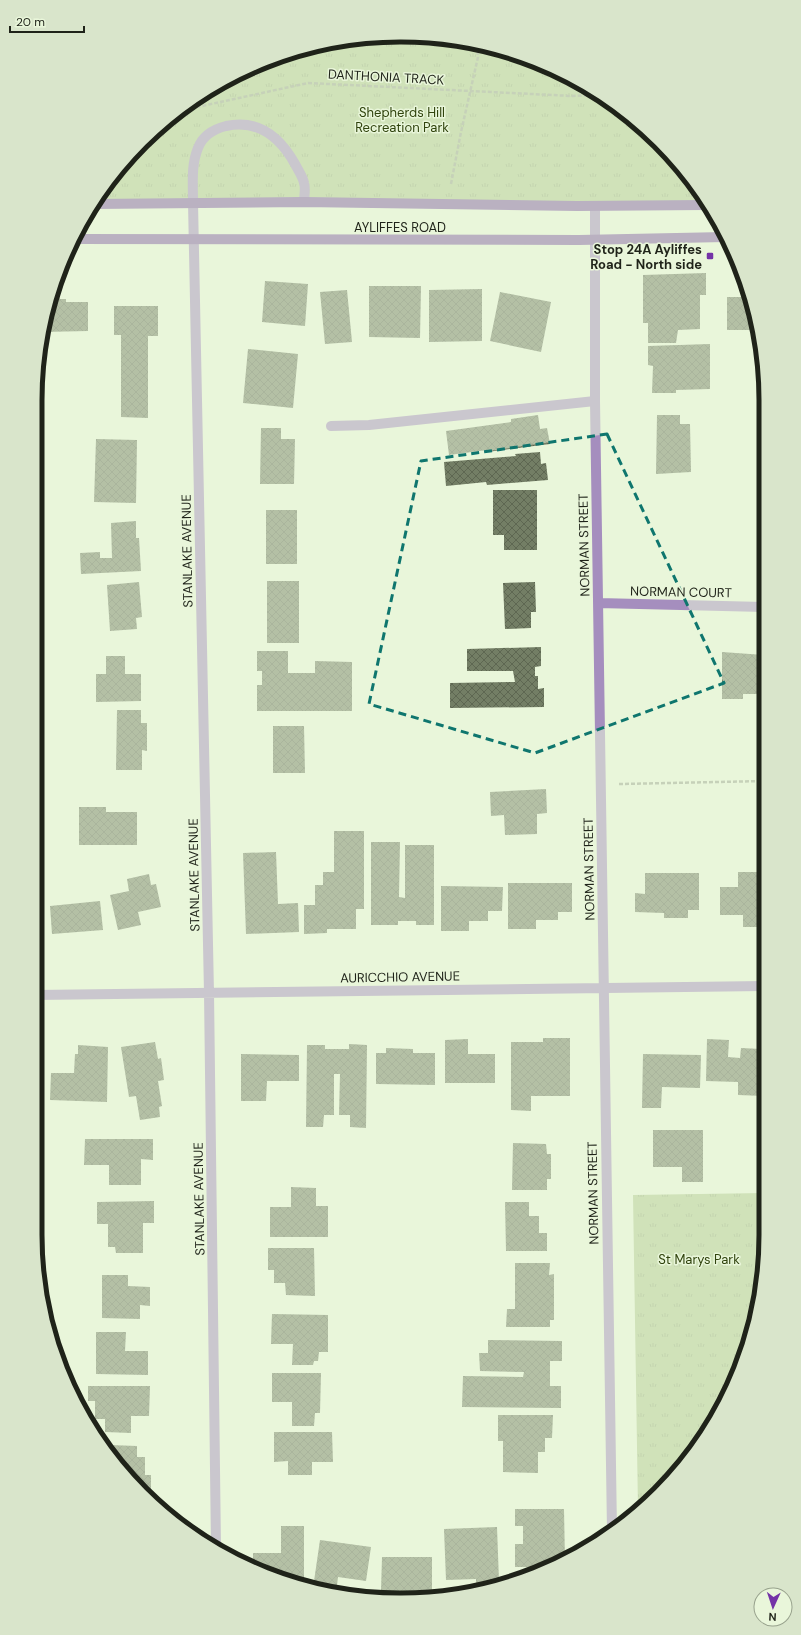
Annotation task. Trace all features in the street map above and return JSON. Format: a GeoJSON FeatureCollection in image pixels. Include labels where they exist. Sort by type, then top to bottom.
{"type":"FeatureCollection","features":[{"type":"Feature","properties":{"kind":"main road","name":"AYLIFFES ROAD"},"geometry":{"type":"LineString","coordinates":[[100,204],[304,202],[595,206],[701,205]]}},
{"type":"Feature","properties":{"kind":"main road","name":"AYLIFFES ROAD"},"geometry":{"type":"LineString","coordinates":[[81,239],[596,240],[720,238]]}},
{"type":"Feature","properties":{"kind":"street","name":"STANLAKE AVENUE"},"geometry":{"type":"LineString","coordinates":[[216,1542],[209,993],[193,202],[193,164],[199,147],[206,135],[218,128],[236,124],[267,131],[277,138],[289,153],[300,172],[304,184],[304,202]]}},
{"type":"Feature","properties":{"kind":"street","name":"NORMAN STREET"},"geometry":{"type":"LineString","coordinates":[[595,206],[595,401],[612,1524]]}},
{"type":"Feature","properties":{"kind":"street"},"geometry":{"type":"LineString","coordinates":[[331,426],[369,426],[595,401]]}},
{"type":"Feature","properties":{"kind":"street","name":"NORMAN COURT"},"geometry":{"type":"LineString","coordinates":[[598,603],[759,607]]}},
{"type":"Feature","properties":{"kind":"street","name":"AURICCHIO AVENUE"},"geometry":{"type":"LineString","coordinates":[[42,995],[759,986]]}},
{"type":"Feature","properties":{"kind":"path"},"geometry":{"type":"LineString","coordinates":[[451,184],[478,57],[478,51]]}},
{"type":"Feature","properties":{"kind":"path","name":"DANTHONIA TRACK"},"geometry":{"type":"LineString","coordinates":[[193,108],[308,83],[572,96],[588,95]]}},
{"type":"Feature","properties":{"kind":"path"},"geometry":{"type":"LineString","coordinates":[[600,784],[759,781]]}},
{"type":"Feature","properties":{"kind":"highlighted area"},"geometry":{"type":"Polygon","coordinates":[[[607,434],[724,683],[535,753],[369,704],[421,461],[607,434]]]}},
{"type":"Feature","properties":{"kind":"green space","name":"Shepherds Hill Recreation Park"},"geometry":{"type":"Polygon","coordinates":[[[400,42],[447,45],[493,54],[538,69],[580,90],[619,116],[654,147],[685,182],[701,205],[102,201],[131,164],[164,131],[201,102],[221,90],[263,69],[308,54],[354,45],[400,42]]]}},
{"type":"Feature","properties":{"kind":"green space","name":"St Marys Park"},"geometry":{"type":"Polygon","coordinates":[[[759,1193],[759,1234],[756,1281],[747,1327],[732,1372],[699,1434],[670,1471],[638,1503],[633,1195],[759,1193]]]}},
{"type":"Feature","properties":{"kind":"building"},"geometry":{"type":"Polygon","coordinates":[[[706,273],[706,295],[700,295],[700,329],[678,330],[676,343],[648,343],[648,323],[643,323],[643,275],[706,273]]]}},
{"type":"Feature","properties":{"kind":"building"},"geometry":{"type":"Polygon","coordinates":[[[265,281],[308,284],[305,326],[262,322],[265,281]]]}},
{"type":"Feature","properties":{"kind":"building"},"geometry":{"type":"Polygon","coordinates":[[[369,286],[421,286],[420,338],[369,337],[369,286]]]}},
{"type":"Feature","properties":{"kind":"building"},"geometry":{"type":"Polygon","coordinates":[[[482,289],[482,341],[429,342],[429,290],[482,289]]]}},
{"type":"Feature","properties":{"kind":"building"},"geometry":{"type":"Polygon","coordinates":[[[347,290],[352,342],[325,344],[320,292],[347,290]]]}},
{"type":"Feature","properties":{"kind":"building"},"geometry":{"type":"Polygon","coordinates":[[[500,292],[551,302],[541,352],[490,341],[500,292]]]}},
{"type":"Feature","properties":{"kind":"building"},"geometry":{"type":"Polygon","coordinates":[[[58,294],[60,299],[66,299],[66,302],[88,302],[88,331],[49,332],[58,294]]]}},
{"type":"Feature","properties":{"kind":"building"},"geometry":{"type":"Polygon","coordinates":[[[727,297],[744,297],[752,330],[727,330],[727,297]]]}},
{"type":"Feature","properties":{"kind":"building"},"geometry":{"type":"Polygon","coordinates":[[[114,306],[158,306],[158,336],[148,336],[148,418],[121,417],[121,335],[114,335],[114,306]]]}},
{"type":"Feature","properties":{"kind":"building"},"geometry":{"type":"Polygon","coordinates":[[[710,344],[710,389],[676,390],[676,393],[652,393],[653,366],[648,365],[648,346],[710,344]]]}},
{"type":"Feature","properties":{"kind":"building"},"geometry":{"type":"Polygon","coordinates":[[[248,349],[298,354],[293,408],[243,403],[248,349]]]}},
{"type":"Feature","properties":{"kind":"building"},"geometry":{"type":"Polygon","coordinates":[[[538,415],[540,429],[547,428],[550,444],[449,455],[446,431],[511,422],[511,419],[538,415]]]}},
{"type":"Feature","properties":{"kind":"building"},"geometry":{"type":"Polygon","coordinates":[[[657,415],[680,415],[680,424],[690,424],[691,472],[656,474],[657,415]]]}},
{"type":"Feature","properties":{"kind":"building"},"geometry":{"type":"Polygon","coordinates":[[[261,428],[281,428],[281,439],[295,439],[294,484],[260,484],[261,428]]]}},
{"type":"Feature","properties":{"kind":"building"},"geometry":{"type":"Polygon","coordinates":[[[96,439],[137,440],[136,503],[94,502],[96,439]]]}},
{"type":"Feature","properties":{"kind":"building"},"geometry":{"type":"Polygon","coordinates":[[[540,452],[541,464],[546,463],[548,480],[487,485],[486,482],[446,486],[444,462],[516,456],[515,454],[540,452]]]}},
{"type":"Feature","properties":{"kind":"building"},"geometry":{"type":"Polygon","coordinates":[[[493,490],[537,490],[537,550],[504,550],[504,535],[493,535],[493,490]]]}},
{"type":"Feature","properties":{"kind":"building"},"geometry":{"type":"Polygon","coordinates":[[[266,510],[297,510],[297,564],[266,564],[266,510]]]}},
{"type":"Feature","properties":{"kind":"building"},"geometry":{"type":"Polygon","coordinates":[[[136,521],[136,538],[139,538],[141,571],[81,574],[80,553],[100,552],[100,558],[112,558],[111,523],[136,521]]]}},
{"type":"Feature","properties":{"kind":"building"},"geometry":{"type":"Polygon","coordinates":[[[267,581],[299,581],[299,643],[267,643],[267,581]]]}},
{"type":"Feature","properties":{"kind":"building"},"geometry":{"type":"Polygon","coordinates":[[[139,582],[142,617],[136,618],[137,629],[110,631],[107,585],[139,582]]]}},
{"type":"Feature","properties":{"kind":"building"},"geometry":{"type":"Polygon","coordinates":[[[535,582],[536,612],[531,612],[531,628],[505,629],[503,583],[535,582]]]}},
{"type":"Feature","properties":{"kind":"building"},"geometry":{"type":"Polygon","coordinates":[[[541,647],[541,666],[535,667],[535,676],[538,676],[538,689],[544,688],[544,707],[450,708],[450,683],[515,682],[513,671],[467,671],[467,649],[541,647]]]}},
{"type":"Feature","properties":{"kind":"building"},"geometry":{"type":"Polygon","coordinates":[[[257,651],[288,651],[288,673],[315,673],[315,661],[352,662],[352,711],[257,711],[257,685],[262,685],[262,671],[257,671],[257,651]]]}},
{"type":"Feature","properties":{"kind":"building"},"geometry":{"type":"Polygon","coordinates":[[[722,652],[759,655],[759,694],[743,694],[743,699],[722,699],[722,652]]]}},
{"type":"Feature","properties":{"kind":"building"},"geometry":{"type":"Polygon","coordinates":[[[106,656],[125,656],[125,674],[141,674],[141,701],[96,702],[96,674],[106,674],[106,656]]]}},
{"type":"Feature","properties":{"kind":"building"},"geometry":{"type":"Polygon","coordinates":[[[117,710],[141,710],[141,723],[147,723],[147,751],[142,750],[142,770],[116,770],[117,710]]]}},
{"type":"Feature","properties":{"kind":"building"},"geometry":{"type":"Polygon","coordinates":[[[273,726],[304,726],[305,773],[273,773],[273,726]]]}},
{"type":"Feature","properties":{"kind":"building"},"geometry":{"type":"Polygon","coordinates":[[[546,789],[547,813],[537,814],[537,834],[505,835],[504,815],[491,816],[490,792],[546,789]]]}},
{"type":"Feature","properties":{"kind":"building"},"geometry":{"type":"Polygon","coordinates":[[[79,807],[106,807],[106,812],[137,812],[137,845],[79,845],[79,807]]]}},
{"type":"Feature","properties":{"kind":"building"},"geometry":{"type":"Polygon","coordinates":[[[334,831],[364,831],[364,909],[356,909],[356,929],[327,929],[327,933],[304,934],[304,905],[315,905],[315,885],[323,885],[323,872],[334,872],[334,831]]]}},
{"type":"Feature","properties":{"kind":"building"},"geometry":{"type":"Polygon","coordinates":[[[371,842],[400,842],[399,897],[405,898],[405,845],[434,845],[434,925],[416,925],[416,921],[398,921],[398,925],[371,925],[371,842]]]}},
{"type":"Feature","properties":{"kind":"building"},"geometry":{"type":"Polygon","coordinates":[[[276,852],[278,904],[298,903],[299,932],[246,934],[243,853],[276,852]]]}},
{"type":"Feature","properties":{"kind":"building"},"geometry":{"type":"Polygon","coordinates":[[[738,872],[759,872],[759,927],[743,927],[743,915],[720,915],[720,887],[738,887],[738,872]]]}},
{"type":"Feature","properties":{"kind":"building"},"geometry":{"type":"Polygon","coordinates":[[[645,873],[699,873],[699,910],[688,910],[688,918],[664,918],[664,913],[635,912],[635,893],[645,894],[645,873]]]}},
{"type":"Feature","properties":{"kind":"building"},"geometry":{"type":"Polygon","coordinates":[[[149,874],[151,885],[156,884],[161,907],[138,912],[141,925],[118,930],[110,895],[129,891],[127,879],[149,874]]]}},
{"type":"Feature","properties":{"kind":"building"},"geometry":{"type":"Polygon","coordinates":[[[508,883],[572,883],[572,912],[558,912],[558,920],[536,920],[536,929],[508,929],[508,883]]]}},
{"type":"Feature","properties":{"kind":"building"},"geometry":{"type":"Polygon","coordinates":[[[441,886],[503,887],[502,911],[488,911],[488,921],[469,921],[469,931],[441,931],[441,886]]]}},
{"type":"Feature","properties":{"kind":"building"},"geometry":{"type":"Polygon","coordinates":[[[100,901],[103,930],[52,934],[50,906],[100,901]]]}},
{"type":"Feature","properties":{"kind":"building"},"geometry":{"type":"Polygon","coordinates":[[[543,1038],[570,1038],[570,1096],[531,1096],[531,1111],[511,1110],[511,1042],[543,1042],[543,1038]]]}},
{"type":"Feature","properties":{"kind":"building"},"geometry":{"type":"Polygon","coordinates":[[[468,1039],[468,1054],[495,1054],[495,1083],[445,1083],[445,1040],[468,1039]]]}},
{"type":"Feature","properties":{"kind":"building"},"geometry":{"type":"Polygon","coordinates":[[[707,1039],[729,1040],[728,1057],[740,1058],[741,1048],[759,1049],[759,1096],[738,1095],[738,1082],[706,1081],[707,1039]]]}},
{"type":"Feature","properties":{"kind":"building"},"geometry":{"type":"Polygon","coordinates":[[[155,1042],[158,1059],[161,1058],[164,1080],[158,1081],[162,1106],[159,1107],[160,1117],[140,1120],[136,1096],[129,1097],[121,1047],[155,1042]]]}},
{"type":"Feature","properties":{"kind":"building"},"geometry":{"type":"Polygon","coordinates":[[[349,1044],[367,1045],[366,1128],[350,1127],[350,1115],[339,1115],[340,1074],[334,1074],[334,1115],[324,1115],[323,1127],[306,1127],[307,1045],[325,1045],[325,1049],[349,1049],[349,1044]]]}},
{"type":"Feature","properties":{"kind":"building"},"geometry":{"type":"Polygon","coordinates":[[[78,1045],[108,1047],[107,1102],[50,1100],[51,1073],[74,1073],[75,1054],[78,1054],[78,1045]]]}},
{"type":"Feature","properties":{"kind":"building"},"geometry":{"type":"Polygon","coordinates":[[[386,1048],[413,1049],[413,1053],[435,1053],[435,1085],[376,1084],[376,1053],[386,1053],[386,1048]]]}},
{"type":"Feature","properties":{"kind":"building"},"geometry":{"type":"Polygon","coordinates":[[[241,1054],[299,1055],[299,1081],[267,1081],[266,1101],[241,1101],[241,1054]]]}},
{"type":"Feature","properties":{"kind":"building"},"geometry":{"type":"Polygon","coordinates":[[[643,1054],[701,1055],[700,1088],[662,1087],[661,1108],[642,1108],[643,1054]]]}},
{"type":"Feature","properties":{"kind":"building"},"geometry":{"type":"Polygon","coordinates":[[[653,1130],[703,1130],[703,1182],[682,1182],[682,1167],[653,1167],[653,1130]]]}},
{"type":"Feature","properties":{"kind":"building"},"geometry":{"type":"Polygon","coordinates":[[[85,1139],[153,1139],[153,1160],[141,1159],[141,1185],[109,1185],[109,1165],[84,1165],[85,1139]]]}},
{"type":"Feature","properties":{"kind":"building"},"geometry":{"type":"Polygon","coordinates":[[[513,1143],[546,1144],[547,1154],[551,1154],[551,1179],[547,1179],[547,1190],[512,1190],[513,1143]]]}},
{"type":"Feature","properties":{"kind":"building"},"geometry":{"type":"Polygon","coordinates":[[[291,1187],[316,1188],[316,1206],[328,1206],[328,1237],[270,1237],[270,1207],[291,1207],[291,1187]]]}},
{"type":"Feature","properties":{"kind":"building"},"geometry":{"type":"Polygon","coordinates":[[[154,1201],[154,1223],[143,1223],[143,1253],[116,1253],[115,1247],[108,1247],[108,1224],[97,1224],[97,1202],[154,1201]]]}},
{"type":"Feature","properties":{"kind":"building"},"geometry":{"type":"Polygon","coordinates":[[[505,1202],[529,1202],[529,1216],[539,1216],[539,1233],[547,1233],[547,1251],[506,1251],[505,1202]]]}},
{"type":"Feature","properties":{"kind":"building"},"geometry":{"type":"Polygon","coordinates":[[[268,1248],[314,1248],[315,1296],[286,1295],[285,1283],[274,1283],[274,1270],[268,1270],[268,1248]]]}},
{"type":"Feature","properties":{"kind":"building"},"geometry":{"type":"Polygon","coordinates":[[[515,1263],[550,1263],[549,1275],[554,1274],[554,1320],[550,1320],[550,1327],[506,1327],[507,1309],[515,1309],[515,1263]]]}},
{"type":"Feature","properties":{"kind":"building"},"geometry":{"type":"Polygon","coordinates":[[[102,1275],[128,1275],[128,1286],[150,1287],[150,1306],[140,1305],[140,1319],[102,1318],[102,1275]]]}},
{"type":"Feature","properties":{"kind":"building"},"geometry":{"type":"Polygon","coordinates":[[[272,1314],[328,1315],[328,1352],[319,1352],[318,1361],[314,1361],[313,1365],[292,1365],[293,1344],[271,1344],[272,1314]]]}},
{"type":"Feature","properties":{"kind":"building"},"geometry":{"type":"Polygon","coordinates":[[[96,1332],[126,1332],[125,1351],[148,1351],[148,1375],[96,1374],[96,1332]]]}},
{"type":"Feature","properties":{"kind":"building"},"geometry":{"type":"Polygon","coordinates":[[[488,1340],[562,1341],[562,1361],[550,1361],[550,1386],[561,1386],[561,1408],[462,1407],[463,1376],[523,1377],[524,1372],[480,1371],[479,1353],[488,1353],[488,1340]]]}},
{"type":"Feature","properties":{"kind":"building"},"geometry":{"type":"Polygon","coordinates":[[[272,1373],[321,1373],[320,1413],[315,1413],[314,1426],[292,1426],[292,1402],[272,1402],[272,1373]]]}},
{"type":"Feature","properties":{"kind":"building"},"geometry":{"type":"Polygon","coordinates":[[[88,1386],[150,1386],[149,1416],[131,1416],[131,1433],[105,1432],[105,1419],[95,1419],[95,1401],[88,1401],[88,1386]]]}},
{"type":"Feature","properties":{"kind":"building"},"geometry":{"type":"Polygon","coordinates":[[[498,1415],[553,1415],[552,1438],[545,1438],[545,1452],[538,1452],[538,1473],[503,1472],[503,1441],[498,1441],[498,1415]]]}},
{"type":"Feature","properties":{"kind":"building"},"geometry":{"type":"Polygon","coordinates":[[[274,1432],[332,1432],[333,1462],[312,1462],[312,1475],[288,1475],[288,1461],[274,1462],[274,1432]]]}},
{"type":"Feature","properties":{"kind":"building"},"geometry":{"type":"Polygon","coordinates":[[[110,1445],[137,1446],[137,1457],[145,1457],[145,1475],[151,1475],[151,1492],[131,1471],[110,1445]]]}},
{"type":"Feature","properties":{"kind":"building"},"geometry":{"type":"Polygon","coordinates":[[[515,1509],[564,1509],[565,1553],[535,1567],[515,1567],[515,1544],[523,1544],[523,1526],[515,1526],[515,1509]]]}},
{"type":"Feature","properties":{"kind":"building"},"geometry":{"type":"Polygon","coordinates":[[[281,1526],[304,1526],[304,1580],[253,1561],[253,1553],[281,1553],[281,1526]]]}},
{"type":"Feature","properties":{"kind":"building"},"geometry":{"type":"Polygon","coordinates":[[[497,1527],[499,1579],[476,1585],[476,1579],[446,1580],[444,1529],[497,1527]]]}},
{"type":"Feature","properties":{"kind":"building"},"geometry":{"type":"Polygon","coordinates":[[[320,1540],[371,1547],[366,1581],[338,1577],[337,1587],[314,1582],[320,1540]]]}},
{"type":"Feature","properties":{"kind":"building"},"geometry":{"type":"Polygon","coordinates":[[[382,1557],[432,1557],[432,1591],[400,1593],[381,1591],[382,1557]]]}},
{"type":"Feature","properties":{"kind":"place","name":"Stop 24A Ayliffes Road - North side"},"geometry":{"type":"Point","coordinates":[710,256]}}]}
